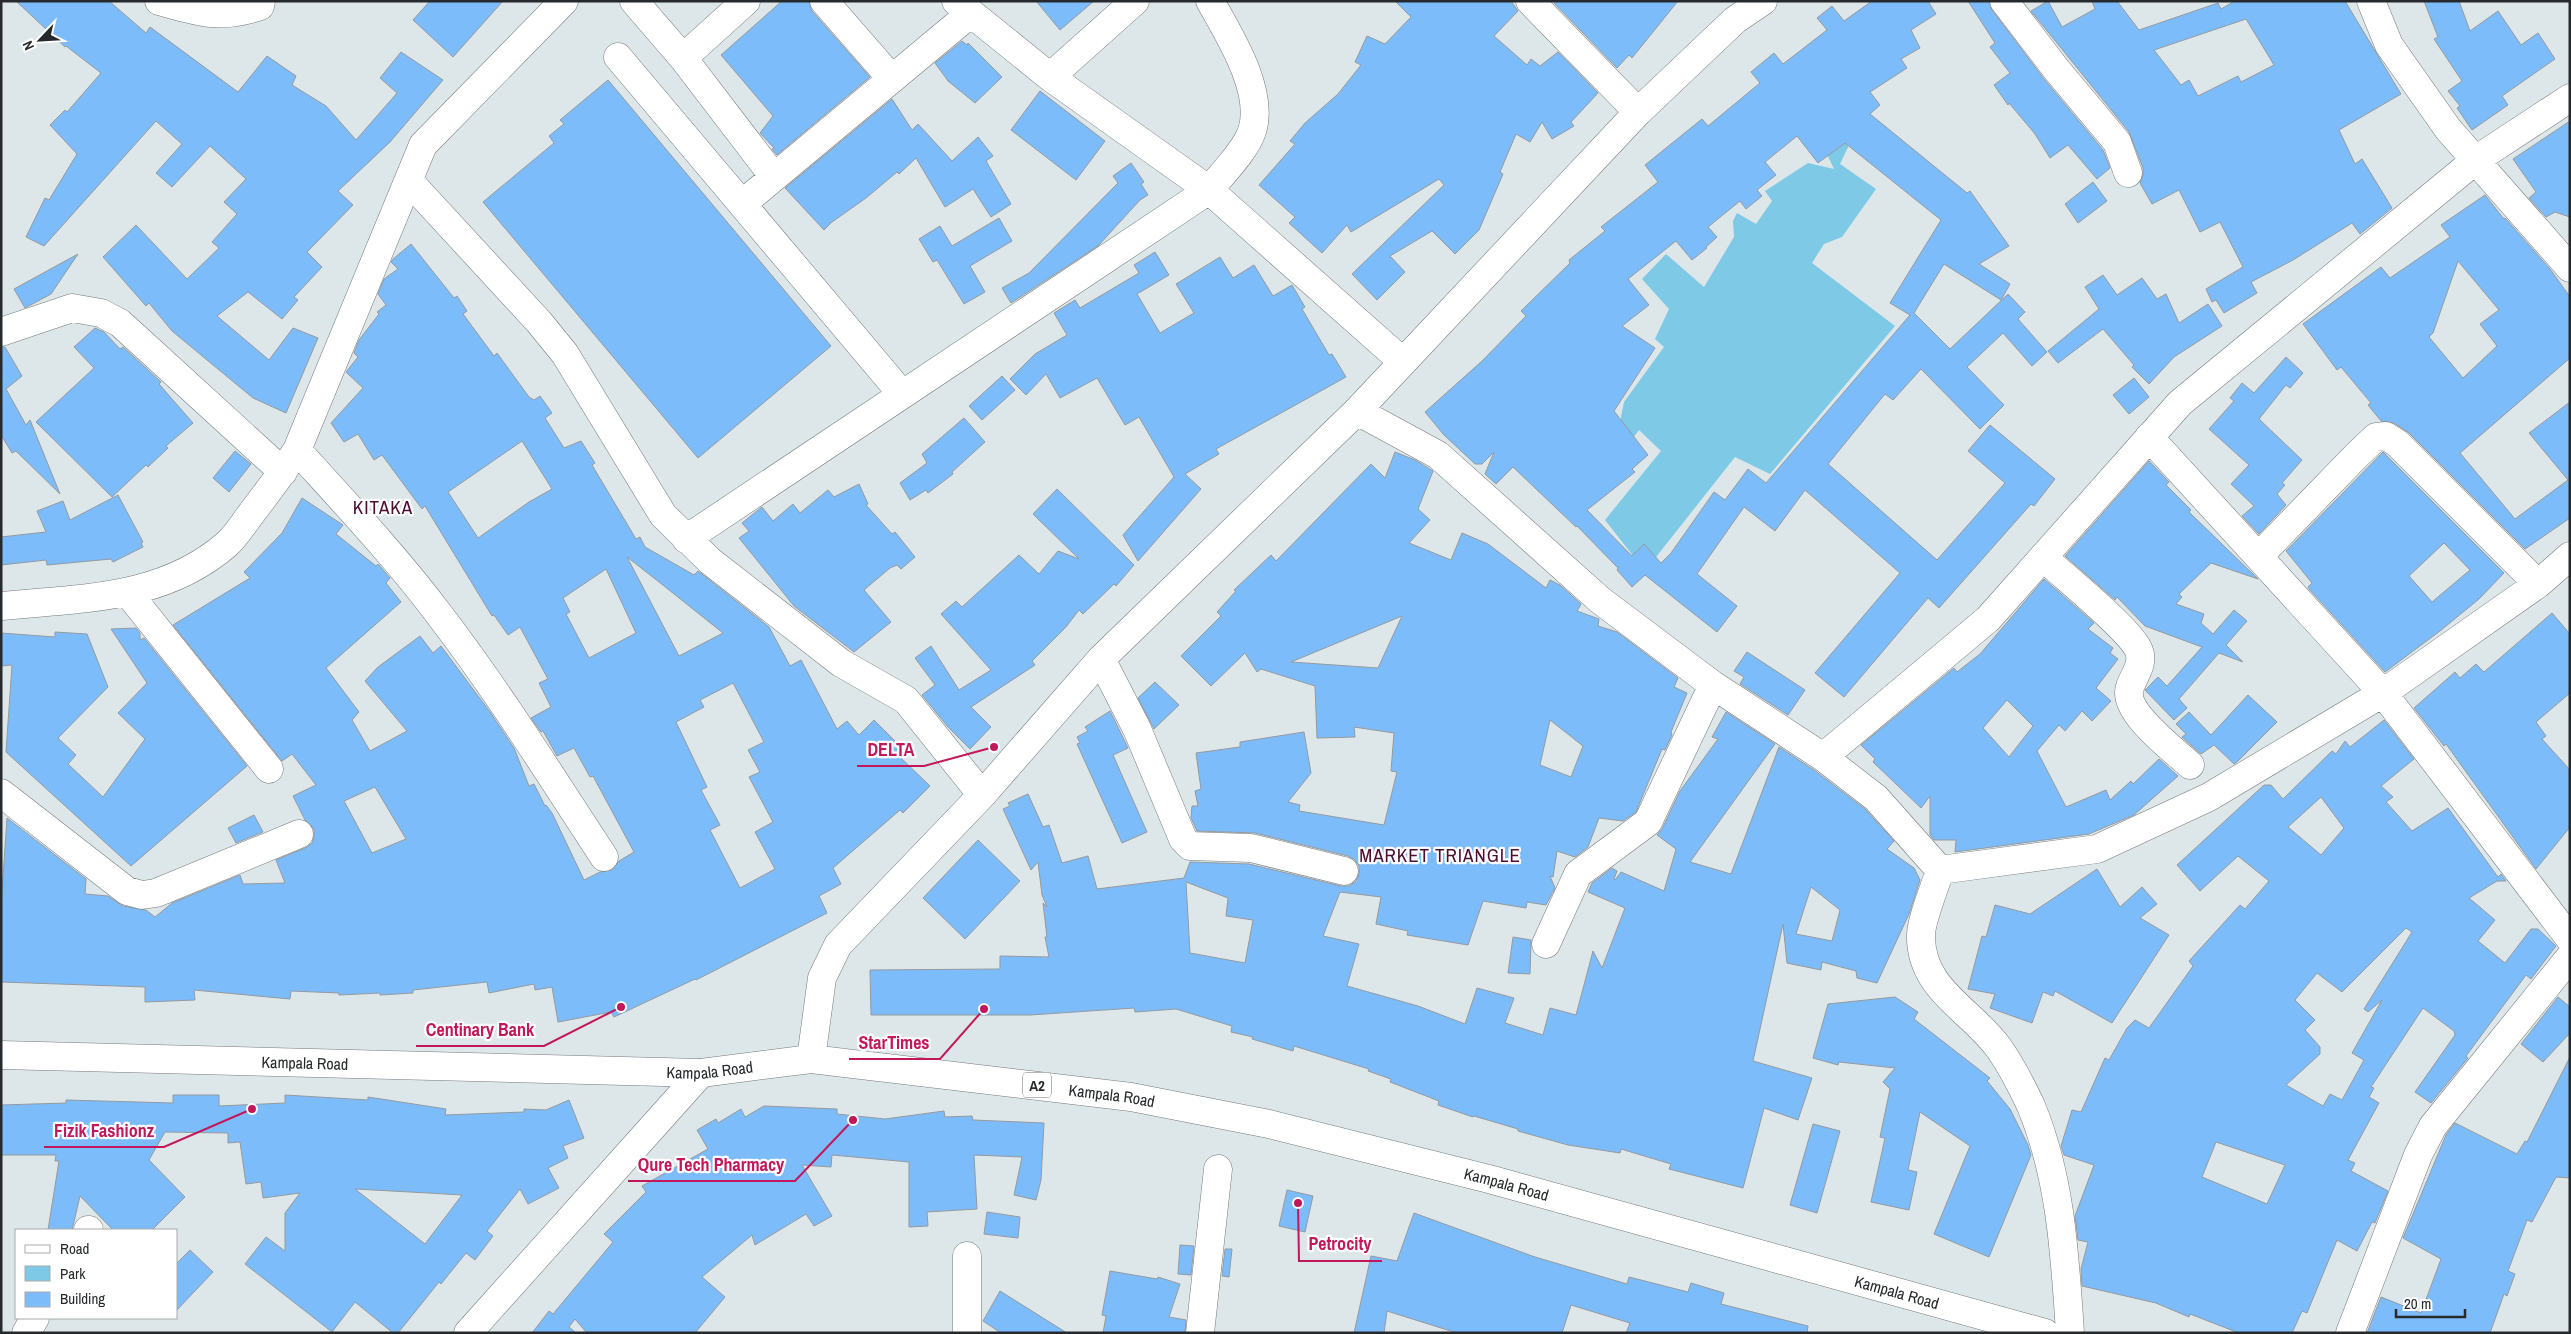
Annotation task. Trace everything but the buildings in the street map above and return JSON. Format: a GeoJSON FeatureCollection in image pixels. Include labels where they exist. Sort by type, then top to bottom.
{"type":"FeatureCollection","features":[{"type":"Feature","properties":{"kind":"street"},"geometry":{"type":"LineString","coordinates":[[158,1],[205,14],[240,12],[260,6],[261,1]]}},
{"type":"Feature","properties":{"kind":"street"},"geometry":{"type":"LineString","coordinates":[[1,606],[128,593],[162,582],[200,565],[229,543],[290,461],[423,145],[564,1]]}},
{"type":"Feature","properties":{"kind":"street"},"geometry":{"type":"LineString","coordinates":[[634,1],[683,58],[774,177]]}},
{"type":"Feature","properties":{"kind":"street"},"geometry":{"type":"LineString","coordinates":[[683,58],[746,1]]}},
{"type":"Feature","properties":{"kind":"street"},"geometry":{"type":"LineString","coordinates":[[824,1],[892,79]]}},
{"type":"Feature","properties":{"kind":"street"},"geometry":{"type":"LineString","coordinates":[[1050,77],[1135,1]]}},
{"type":"Feature","properties":{"kind":"street"},"geometry":{"type":"LineString","coordinates":[[686,539],[1209,190],[1232,162],[1252,131],[1256,101],[1235,48],[1210,1]]}},
{"type":"Feature","properties":{"kind":"street"},"geometry":{"type":"LineString","coordinates":[[1530,1],[1638,112]]}},
{"type":"Feature","properties":{"kind":"street"},"geometry":{"type":"LineString","coordinates":[[811,1059],[822,978],[838,945],[982,795],[1101,659],[1358,411],[1402,361],[1561,197],[1638,112],[1735,20],[1763,1]]}},
{"type":"Feature","properties":{"kind":"street"},"geometry":{"type":"LineString","coordinates":[[2004,1],[2056,69],[2117,142],[2128,173]]}},
{"type":"Feature","properties":{"kind":"street"},"geometry":{"type":"LineString","coordinates":[[2371,1],[2390,45],[2448,129],[2570,268]]}},
{"type":"Feature","properties":{"kind":"street"},"geometry":{"type":"LineString","coordinates":[[742,204],[892,79],[964,7],[1050,77],[1209,190],[1402,361]]}},
{"type":"Feature","properties":{"kind":"street"},"geometry":{"type":"LineString","coordinates":[[618,57],[902,394]]}},
{"type":"Feature","properties":{"kind":"street"},"geometry":{"type":"LineString","coordinates":[[1823,757],[1988,619],[2180,402],[2476,159],[2570,98]]}},
{"type":"Feature","properties":{"kind":"street"},"geometry":{"type":"LineString","coordinates":[[409,181],[539,322],[565,354],[663,515],[710,561],[841,663],[906,700],[982,795]]}},
{"type":"Feature","properties":{"kind":"street"},"geometry":{"type":"LineString","coordinates":[[1,332],[72,308],[101,313],[120,323],[290,461],[401,566],[438,612],[467,651],[604,857]]}},
{"type":"Feature","properties":{"kind":"street"},"geometry":{"type":"LineString","coordinates":[[1358,411],[1438,455],[1600,600],[1713,685],[1823,757],[1876,798],[1940,870]]}},
{"type":"Feature","properties":{"kind":"street"},"geometry":{"type":"LineString","coordinates":[[2258,556],[2376,437],[2386,436],[2397,443],[2538,584]]}},
{"type":"Feature","properties":{"kind":"street"},"geometry":{"type":"LineString","coordinates":[[2149,437],[2383,693],[2570,939]]}},
{"type":"Feature","properties":{"kind":"street"},"geometry":{"type":"LineString","coordinates":[[1940,870],[2097,849],[2209,797],[2383,693],[2538,584],[2570,556]]}},
{"type":"Feature","properties":{"kind":"street"},"geometry":{"type":"LineString","coordinates":[[2043,557],[2127,634],[2139,650],[2141,662],[2128,689],[2131,706],[2140,719],[2190,765]]}},
{"type":"Feature","properties":{"kind":"street"},"geometry":{"type":"LineString","coordinates":[[128,593],[269,769]]}},
{"type":"Feature","properties":{"kind":"street"},"geometry":{"type":"LineString","coordinates":[[1101,659],[1137,729],[1183,839],[1190,846],[1251,848],[1344,871]]}},
{"type":"Feature","properties":{"kind":"street"},"geometry":{"type":"LineString","coordinates":[[1546,944],[1578,874],[1648,822],[1713,685]]}},
{"type":"Feature","properties":{"kind":"street"},"geometry":{"type":"LineString","coordinates":[[1,793],[127,891],[142,895],[156,893],[298,834]]}},
{"type":"Feature","properties":{"kind":"street"},"geometry":{"type":"LineString","coordinates":[[1940,870],[1921,934],[1924,963],[1938,988],[1998,1047],[2031,1106],[2052,1175],[2062,1230],[2070,1333]]}},
{"type":"Feature","properties":{"kind":"street"},"geometry":{"type":"LineString","coordinates":[[2350,1333],[2418,1155],[2433,1126],[2570,957]]}},
{"type":"Feature","properties":{"kind":"street","name":"Kampala Road"},"geometry":{"type":"LineString","coordinates":[[1,1055],[701,1073],[811,1059],[1131,1097],[1269,1124],[1490,1179],[2045,1333]]}},
{"type":"Feature","properties":{"kind":"street"},"geometry":{"type":"LineString","coordinates":[[468,1333],[701,1073]]}},
{"type":"Feature","properties":{"kind":"street"},"geometry":{"type":"LineString","coordinates":[[1200,1333],[1218,1169]]}},
{"type":"Feature","properties":{"kind":"street"},"geometry":{"type":"LineString","coordinates":[[967,1256],[967,1333]]}},
{"type":"Feature","properties":{"kind":"street"},"geometry":{"type":"LineString","coordinates":[[26,1333],[34,1319]]}},
{"type":"Feature","properties":{"kind":"green space"},"geometry":{"type":"Polygon","coordinates":[[[1833,142],[1850,143],[1840,164],[1876,189],[1842,237],[1824,244],[1812,263],[1895,326],[1770,474],[1735,457],[1645,571],[1605,520],[1661,451],[1639,430],[1630,442],[1619,427],[1624,402],[1664,347],[1655,339],[1669,309],[1642,279],[1666,254],[1704,287],[1734,237],[1733,221],[1737,213],[1756,224],[1772,201],[1765,191],[1808,163],[1834,169],[1827,154],[1833,142]]]}},
{"type":"Feature","properties":{"kind":"place","name":"DELTA"},"geometry":{"type":"Point","coordinates":[994,747]}},
{"type":"Feature","properties":{"kind":"place","name":"Centinary Bank"},"geometry":{"type":"Point","coordinates":[621,1007]}},
{"type":"Feature","properties":{"kind":"place","name":"StarTimes"},"geometry":{"type":"Point","coordinates":[984,1009]}},
{"type":"Feature","properties":{"kind":"place","name":"Fizik Fashionz"},"geometry":{"type":"Point","coordinates":[252,1109]}},
{"type":"Feature","properties":{"kind":"place","name":"Qure Tech Pharmacy"},"geometry":{"type":"Point","coordinates":[853,1120]}},
{"type":"Feature","properties":{"kind":"place","name":"Petrocity"},"geometry":{"type":"Point","coordinates":[1298,1203]}},
{"type":"Feature","properties":{"kind":"district","name":"KITAKA"},"geometry":{"type":"Point","coordinates":[383,507]}},
{"type":"Feature","properties":{"kind":"district","name":"MARKET TRIANGLE"},"geometry":{"type":"Point","coordinates":[1440,855]}}]}
